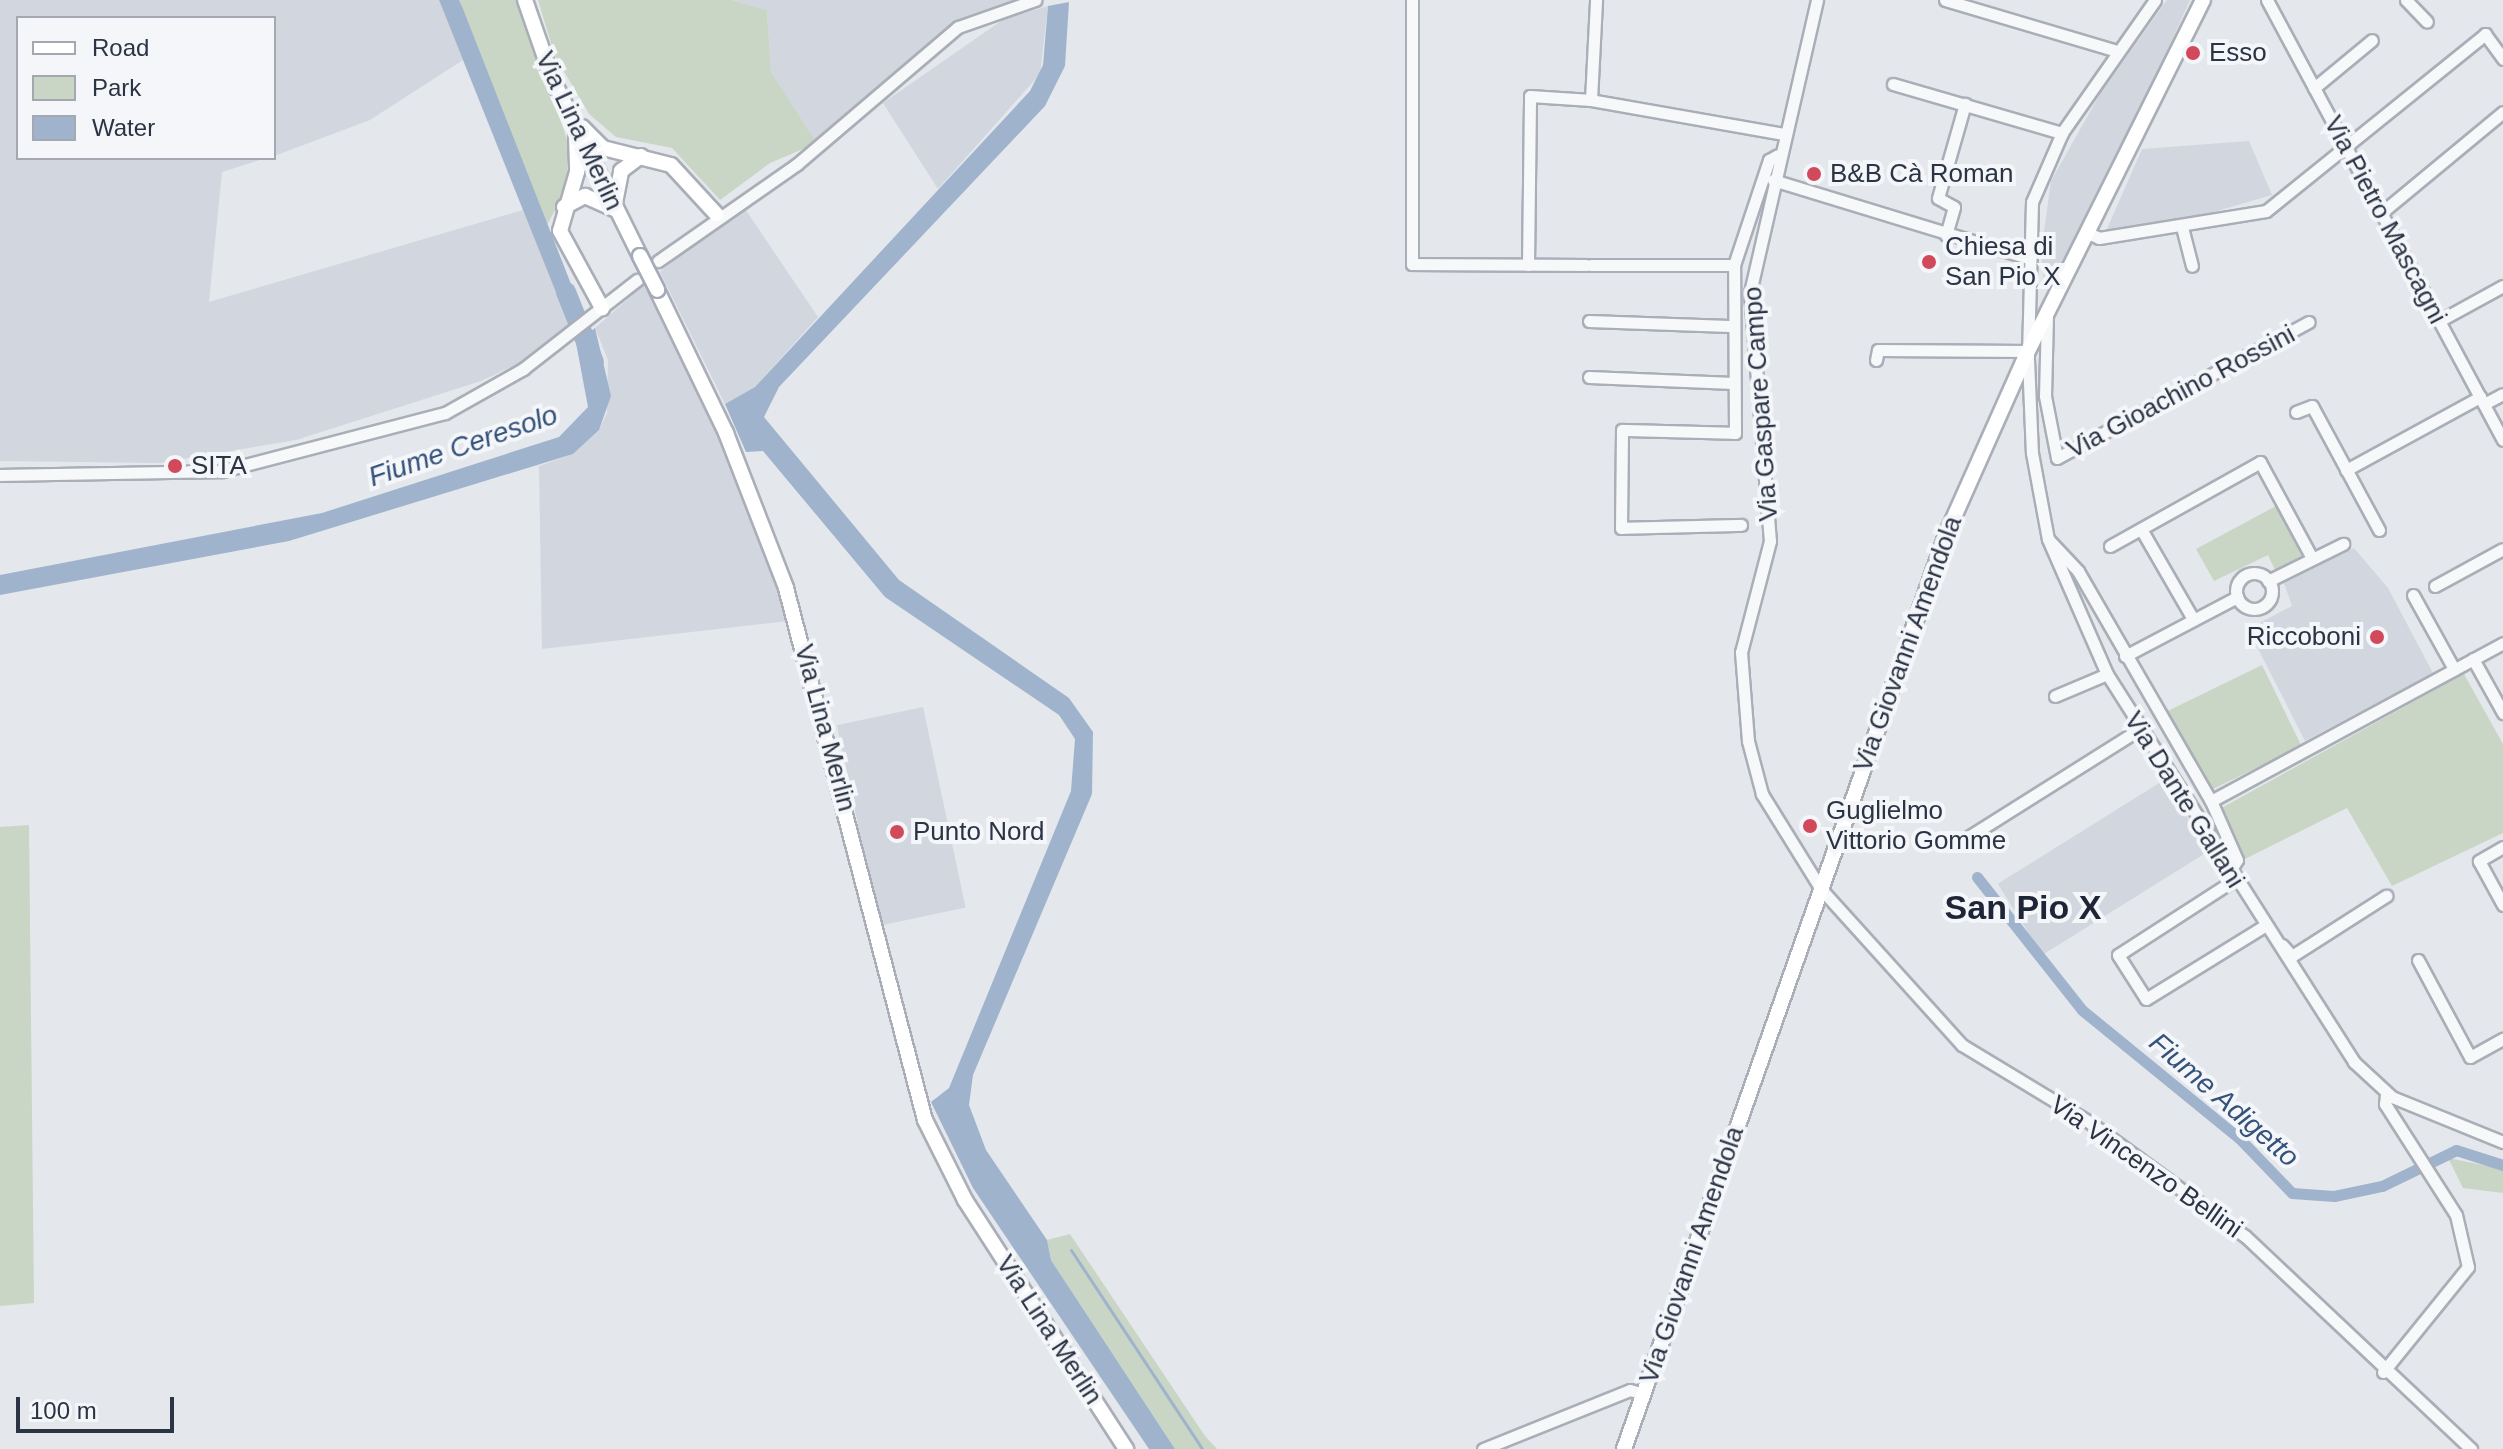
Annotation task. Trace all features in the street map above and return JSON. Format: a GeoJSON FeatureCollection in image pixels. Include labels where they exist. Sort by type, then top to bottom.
{"type":"FeatureCollection","features":[{"type":"Feature","properties":{"kind":"main road","name":"Via Lina Merlin"},"geometry":{"type":"LineString","coordinates":[[525,0],[568,110],[726,433],[786,588],[925,1120],[965,1200],[1126,1449]]}},
{"type":"Feature","properties":{"kind":"main road","name":"Via Giovanni Amendola"},"geometry":{"type":"LineString","coordinates":[[1624,1449],[1946,535],[2028,351],[2203,0]]}},
{"type":"Feature","properties":{"kind":"main road"},"geometry":{"type":"LineString","coordinates":[[568,110],[603,148],[671,165],[716,214]]}},
{"type":"Feature","properties":{"kind":"main road"},"geometry":{"type":"LineString","coordinates":[[568,110],[578,155],[560,231],[602,308]]}},
{"type":"Feature","properties":{"kind":"main road"},"geometry":{"type":"LineString","coordinates":[[564,207],[585,196],[616,210],[621,171],[642,156]]}},
{"type":"Feature","properties":{"kind":"street"},"geometry":{"type":"LineString","coordinates":[[658,261],[716,214],[797,164],[958,27],[1035,0]]}},
{"type":"Feature","properties":{"kind":"street"},"geometry":{"type":"LineString","coordinates":[[1412,0],[1412,264],[1734,265]]}},
{"type":"Feature","properties":{"kind":"street"},"geometry":{"type":"LineString","coordinates":[[1591,100],[1596,0]]}},
{"type":"Feature","properties":{"kind":"street","name":"Via Gaspare Campo"},"geometry":{"type":"LineString","coordinates":[[1817,0],[1778,155],[1749,317],[1770,541],[1741,652],[1744,704],[1762,794],[1821,889]]}},
{"type":"Feature","properties":{"kind":"street"},"geometry":{"type":"LineString","coordinates":[[1945,0],[2114,50]]}},
{"type":"Feature","properties":{"kind":"street","name":"Via Dante Gallani"},"geometry":{"type":"LineString","coordinates":[[2155,0],[2114,50],[2062,133],[2032,202],[2028,258],[2032,453],[2048,539],[2107,674],[2262,924],[2354,1062],[2386,1094],[2503,1142]]}},
{"type":"Feature","properties":{"kind":"street","name":"Via Pietro Mascagni"},"geometry":{"type":"LineString","coordinates":[[2267,0],[2503,440]]}},
{"type":"Feature","properties":{"kind":"street"},"geometry":{"type":"LineString","coordinates":[[2406,0],[2427,22]]}},
{"type":"Feature","properties":{"kind":"street"},"geometry":{"type":"LineString","coordinates":[[2088,233],[2099,238],[2266,211],[2343,142],[2485,34],[2503,59]]}},
{"type":"Feature","properties":{"kind":"street"},"geometry":{"type":"LineString","coordinates":[[2314,88],[2372,40]]}},
{"type":"Feature","properties":{"kind":"street"},"geometry":{"type":"LineString","coordinates":[[1893,84],[2062,133]]}},
{"type":"Feature","properties":{"kind":"street"},"geometry":{"type":"LineString","coordinates":[[1528,265],[1530,96],[1591,100],[1784,134]]}},
{"type":"Feature","properties":{"kind":"street"},"geometry":{"type":"LineString","coordinates":[[1946,235],[1954,207],[1938,198],[1965,104]]}},
{"type":"Feature","properties":{"kind":"street"},"geometry":{"type":"LineString","coordinates":[[2381,213],[2503,112]]}},
{"type":"Feature","properties":{"kind":"street"},"geometry":{"type":"LineString","coordinates":[[1741,525],[1621,528],[1622,430],[1735,433],[1729,326],[1734,265],[1769,160],[1778,155]]}},
{"type":"Feature","properties":{"kind":"street"},"geometry":{"type":"LineString","coordinates":[[1773,180],[2028,258]]}},
{"type":"Feature","properties":{"kind":"street"},"geometry":{"type":"LineString","coordinates":[[2182,227],[2192,266]]}},
{"type":"Feature","properties":{"kind":"street"},"geometry":{"type":"LineString","coordinates":[[0,475],[222,471],[445,413],[559,342],[637,280]]}},
{"type":"Feature","properties":{"kind":"street"},"geometry":{"type":"LineString","coordinates":[[2439,321],[2503,286]]}},
{"type":"Feature","properties":{"kind":"street","name":"Via Gioachino Rossini"},"geometry":{"type":"LineString","coordinates":[[2047,315],[2045,396],[2057,458],[2309,322]]}},
{"type":"Feature","properties":{"kind":"street"},"geometry":{"type":"LineString","coordinates":[[1589,321],[1729,326]]}},
{"type":"Feature","properties":{"kind":"street"},"geometry":{"type":"LineString","coordinates":[[1876,360],[1878,350],[2028,351]]}},
{"type":"Feature","properties":{"kind":"street"},"geometry":{"type":"LineString","coordinates":[[1589,377],[1733,383]]}},
{"type":"Feature","properties":{"kind":"street"},"geometry":{"type":"LineString","coordinates":[[2346,470],[2482,401],[2503,394]]}},
{"type":"Feature","properties":{"kind":"street"},"geometry":{"type":"LineString","coordinates":[[2296,412],[2312,406],[2379,530]]}},
{"type":"Feature","properties":{"kind":"street"},"geometry":{"type":"LineString","coordinates":[[2110,546],[2260,462],[2312,558]]}},
{"type":"Feature","properties":{"kind":"street"},"geometry":{"type":"LineString","coordinates":[[2141,529],[2193,619]]}},
{"type":"Feature","properties":{"kind":"street"},"geometry":{"type":"LineString","coordinates":[[2048,539],[2078,571],[2211,801],[2237,860],[2232,876],[2118,955],[2146,999],[2262,924],[2292,956],[2386,896]]}},
{"type":"Feature","properties":{"kind":"street"},"geometry":{"type":"LineString","coordinates":[[2125,656],[2237,597],[2248,574],[2268,581],[2343,544]]}},
{"type":"Feature","properties":{"kind":"street"},"geometry":{"type":"LineString","coordinates":[[2435,586],[2503,549]]}},
{"type":"Feature","properties":{"kind":"street"},"geometry":{"type":"LineString","coordinates":[[2237,597],[2245,606],[2262,607],[2270,598],[2268,581]]}},
{"type":"Feature","properties":{"kind":"street"},"geometry":{"type":"LineString","coordinates":[[2413,595],[2454,669]]}},
{"type":"Feature","properties":{"kind":"street"},"geometry":{"type":"LineString","coordinates":[[2211,801],[2503,643]]}},
{"type":"Feature","properties":{"kind":"street"},"geometry":{"type":"LineString","coordinates":[[2473,659],[2503,713]]}},
{"type":"Feature","properties":{"kind":"street"},"geometry":{"type":"LineString","coordinates":[[2055,696],[2107,674]]}},
{"type":"Feature","properties":{"kind":"street"},"geometry":{"type":"LineString","coordinates":[[1962,841],[2140,729]]}},
{"type":"Feature","properties":{"kind":"street"},"geometry":{"type":"LineString","coordinates":[[2503,847],[2479,861],[2503,905]]}},
{"type":"Feature","properties":{"kind":"street","name":"Via Vincenzo Bellini"},"geometry":{"type":"LineString","coordinates":[[1821,889],[1962,1045],[2089,1122],[2245,1236],[2383,1372],[2471,1449]]}},
{"type":"Feature","properties":{"kind":"street"},"geometry":{"type":"LineString","coordinates":[[2418,960],[2470,1057],[2503,1039]]}},
{"type":"Feature","properties":{"kind":"street"},"geometry":{"type":"LineString","coordinates":[[2383,1372],[2468,1267],[2456,1215],[2385,1104],[2386,1094]]}},
{"type":"Feature","properties":{"kind":"street"},"geometry":{"type":"LineString","coordinates":[[1483,1449],[1630,1390],[1643,1394]]}},
{"type":"Feature","properties":{"kind":"shaded area"},"geometry":{"type":"Polygon","coordinates":[[[0,0],[439,0],[463,60],[370,120],[276,155],[276,16],[16,16],[16,160],[260,160],[222,172],[209,302],[523,210],[569,325],[523,361],[481,381],[296,440],[159,463],[0,461],[0,0]]]}},
{"type":"Feature","properties":{"kind":"shaded area"},"geometry":{"type":"Polygon","coordinates":[[[732,0],[1023,0],[949,34],[817,143],[771,72],[767,10],[732,0]]]}},
{"type":"Feature","properties":{"kind":"shaded area"},"geometry":{"type":"Polygon","coordinates":[[[2167,0],[2190,0],[2091,221],[2052,289],[2045,288],[2041,253],[2051,181],[2100,94],[2167,0]]]}},
{"type":"Feature","properties":{"kind":"shaded area"},"geometry":{"type":"Polygon","coordinates":[[[1048,6],[1040,74],[938,189],[883,103],[1004,19],[1048,6]]]}},
{"type":"Feature","properties":{"kind":"shaded area"},"geometry":{"type":"Polygon","coordinates":[[[2249,141],[2272,195],[2100,245],[2142,149],[2249,141]]]}},
{"type":"Feature","properties":{"kind":"shaded area"},"geometry":{"type":"Polygon","coordinates":[[[743,206],[818,317],[755,387],[725,404],[660,272],[743,206]]]}},
{"type":"Feature","properties":{"kind":"shaded area"},"geometry":{"type":"Polygon","coordinates":[[[645,284],[721,441],[789,621],[542,649],[539,466],[573,454],[599,430],[607,413],[608,360],[595,328],[645,284]]]}},
{"type":"Feature","properties":{"kind":"shaded area"},"geometry":{"type":"Polygon","coordinates":[[[2354,548],[2388,588],[2433,673],[2305,741],[2248,629],[2292,606],[2284,583],[2354,548]]]}},
{"type":"Feature","properties":{"kind":"shaded area"},"geometry":{"type":"Polygon","coordinates":[[[923,707],[966,908],[880,926],[837,725],[923,707]]]}},
{"type":"Feature","properties":{"kind":"shaded area"},"geometry":{"type":"Polygon","coordinates":[[[2164,780],[2209,851],[2042,955],[1998,884],[2164,780]]]}},
{"type":"Feature","properties":{"kind":"green space"},"geometry":{"type":"Polygon","coordinates":[[[459,0],[519,0],[570,148],[565,191],[546,227],[459,0]]]}},
{"type":"Feature","properties":{"kind":"green space"},"geometry":{"type":"Polygon","coordinates":[[[538,0],[732,0],[767,10],[771,72],[817,143],[770,163],[720,200],[672,148],[616,137],[589,114],[555,56],[538,0]]]}},
{"type":"Feature","properties":{"kind":"green space"},"geometry":{"type":"Polygon","coordinates":[[[2276,506],[2302,557],[2275,570],[2268,555],[2214,581],[2196,549],[2276,506]]]}},
{"type":"Feature","properties":{"kind":"green space"},"geometry":{"type":"Polygon","coordinates":[[[2262,665],[2301,746],[2199,796],[2160,715],[2262,665]]]}},
{"type":"Feature","properties":{"kind":"green space"},"geometry":{"type":"Polygon","coordinates":[[[2464,674],[2503,744],[2503,833],[2392,886],[2347,808],[2245,859],[2216,811],[2464,674]]]}},
{"type":"Feature","properties":{"kind":"green space"},"geometry":{"type":"Polygon","coordinates":[[[29,825],[34,1303],[0,1306],[0,827],[29,825]]]}},
{"type":"Feature","properties":{"kind":"green space"},"geometry":{"type":"Polygon","coordinates":[[[2448,1158],[2503,1169],[2503,1193],[2463,1188],[2448,1158]]]}},
{"type":"Feature","properties":{"kind":"green space"},"geometry":{"type":"Polygon","coordinates":[[[1070,1234],[1205,1436],[1217,1449],[1175,1449],[1051,1260],[1047,1240],[1070,1234]]]}},
{"type":"Feature","properties":{"kind":"water"},"geometry":{"type":"Polygon","coordinates":[[[439,0],[459,0],[463,9],[582,312],[569,325],[439,0]]]}},
{"type":"Feature","properties":{"kind":"water"},"geometry":{"type":"Polygon","coordinates":[[[1069,2],[1065,66],[1045,106],[779,387],[764,417],[899,580],[1069,698],[1093,732],[1092,794],[973,1075],[969,1105],[986,1150],[1047,1240],[1051,1260],[1175,1449],[1149,1449],[973,1188],[931,1102],[949,1088],[1071,791],[1075,739],[1059,715],[885,597],[763,451],[746,452],[725,404],[755,387],[1030,91],[1043,65],[1048,6],[1069,2]]]}},
{"type":"Feature","properties":{"kind":"water"},"geometry":{"type":"Polygon","coordinates":[[[595,328],[611,396],[599,430],[573,454],[289,541],[0,595],[0,575],[322,513],[559,437],[588,407],[576,343],[595,328]]]}},
{"type":"Feature","properties":{"kind":"waterway","name":"Fiume Ceresolo"},"geometry":{"type":"LineString","coordinates":[[566,292],[594,362]]}},
{"type":"Feature","properties":{"kind":"waterway","name":"Fiume Adigetto"},"geometry":{"type":"LineString","coordinates":[[1977,877],[2082,1010],[2240,1139],[2292,1193],[2334,1196],[2382,1186],[2456,1150],[2503,1165]]}},
{"type":"Feature","properties":{"kind":"waterway"},"geometry":{"type":"LineString","coordinates":[[1071,1250],[1202,1449]]}},
{"type":"Feature","properties":{"kind":"place","name":"Esso"},"geometry":{"type":"Point","coordinates":[2193,53]}},
{"type":"Feature","properties":{"kind":"place","name":"B&B Cà Roman"},"geometry":{"type":"Point","coordinates":[1814,174]}},
{"type":"Feature","properties":{"kind":"place","name":"Chiesa di San Pio X"},"geometry":{"type":"Point","coordinates":[1929,262]}},
{"type":"Feature","properties":{"kind":"place","name":"SITA"},"geometry":{"type":"Point","coordinates":[175,466]}},
{"type":"Feature","properties":{"kind":"place","name":"Riccoboni"},"geometry":{"type":"Point","coordinates":[2377,637]}},
{"type":"Feature","properties":{"kind":"place","name":"Guglielmo Vittorio Gomme"},"geometry":{"type":"Point","coordinates":[1810,826]}},
{"type":"Feature","properties":{"kind":"place","name":"Punto Nord"},"geometry":{"type":"Point","coordinates":[897,832]}},
{"type":"Feature","properties":{"kind":"district","name":"San Pio X"},"geometry":{"type":"Point","coordinates":[2023,908]}}]}
